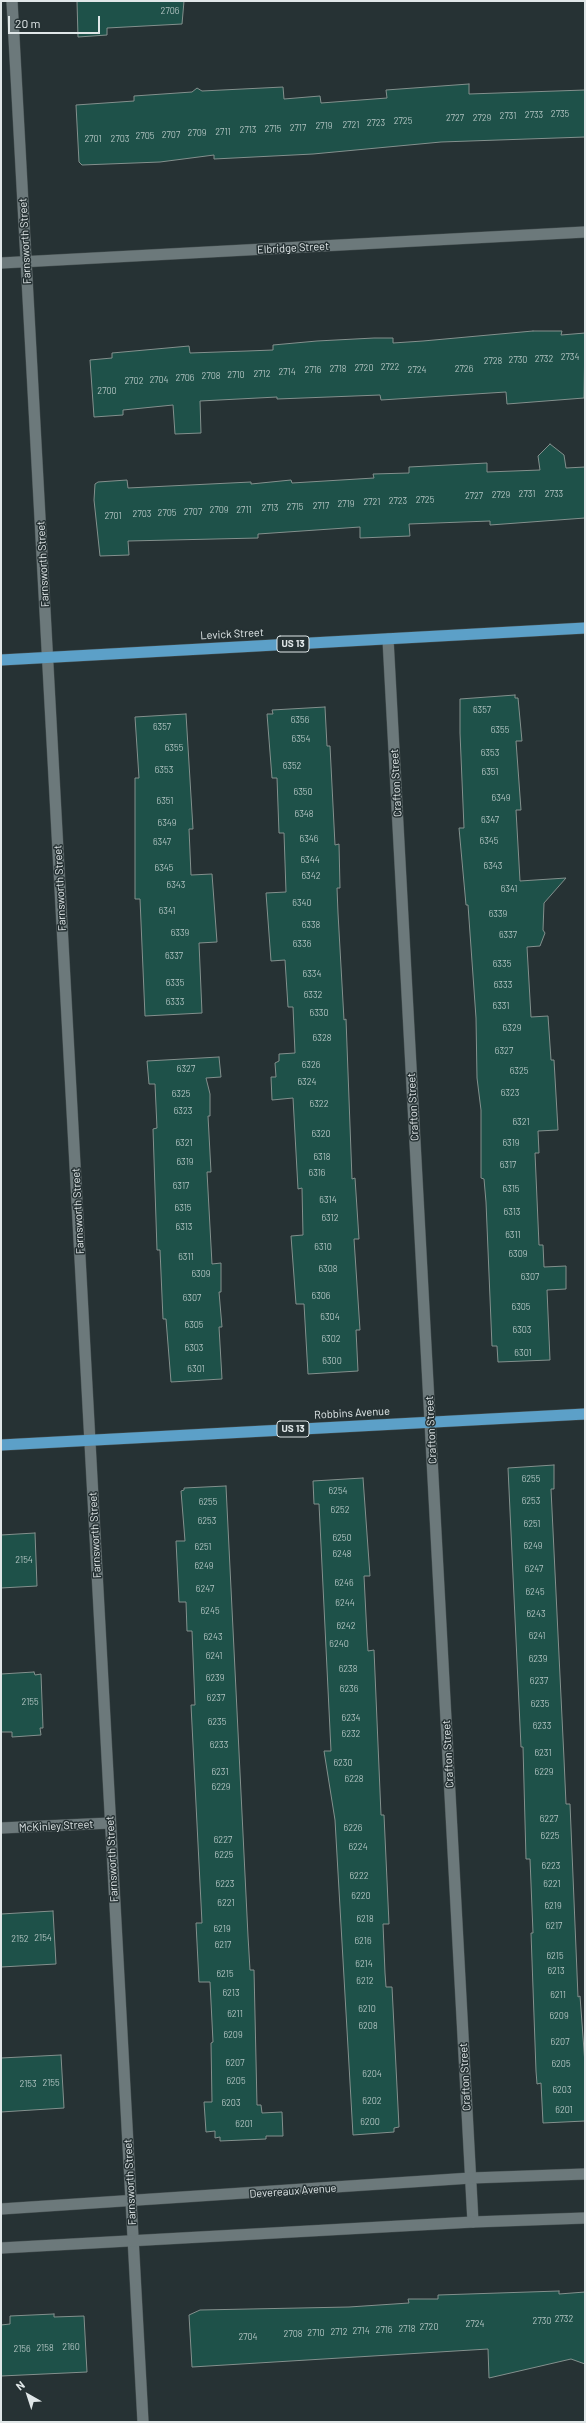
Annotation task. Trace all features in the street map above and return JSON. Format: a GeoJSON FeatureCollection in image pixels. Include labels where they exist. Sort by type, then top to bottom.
{"type":"FeatureCollection","features":[{"type":"Feature","properties":{"kind":"highway","name":"Levick Street"},"geometry":{"type":"LineString","coordinates":[[1,660],[585,628]]}},
{"type":"Feature","properties":{"kind":"highway","name":"Robbins Avenue"},"geometry":{"type":"LineString","coordinates":[[1,1445],[585,1414]]}},
{"type":"Feature","properties":{"kind":"street","name":"Farnsworth Street"},"geometry":{"type":"LineString","coordinates":[[12,1],[143,2422]]}},
{"type":"Feature","properties":{"kind":"street","name":"Elbridge Street"},"geometry":{"type":"LineString","coordinates":[[1,263],[585,232]]}},
{"type":"Feature","properties":{"kind":"street","name":"Crafton Street"},"geometry":{"type":"LineString","coordinates":[[388,639],[473,2222]]}},
{"type":"Feature","properties":{"kind":"street","name":"McKinley Street"},"geometry":{"type":"LineString","coordinates":[[1,1828],[110,1823]]}},
{"type":"Feature","properties":{"kind":"street","name":"Devereaux Avenue"},"geometry":{"type":"LineString","coordinates":[[1,2209],[131,2202],[471,2178],[585,2174]]}},
{"type":"Feature","properties":{"kind":"street"},"geometry":{"type":"LineString","coordinates":[[1,2248],[473,2222],[585,2218]]}},
{"type":"Feature","properties":{"kind":"building"},"geometry":{"type":"Polygon","coordinates":[[[77,1],[184,1],[182,24],[107,28],[107,35],[78,37],[77,1]]]}},
{"type":"Feature","properties":{"kind":"building"},"geometry":{"type":"Polygon","coordinates":[[[469,84],[469,94],[585,90],[585,137],[441,142],[313,154],[214,159],[214,155],[160,162],[82,165],[79,162],[76,105],[134,101],[134,96],[192,92],[197,88],[202,91],[283,87],[284,99],[320,96],[321,103],[387,98],[386,90],[469,84]]]}},
{"type":"Feature","properties":{"kind":"building"},"geometry":{"type":"Polygon","coordinates":[[[533,331],[562,331],[561,335],[585,333],[584,398],[507,404],[506,392],[381,400],[380,395],[277,399],[277,397],[200,401],[201,433],[175,434],[173,405],[123,410],[123,415],[94,417],[90,360],[112,358],[112,353],[189,346],[190,353],[273,350],[273,345],[317,341],[393,338],[393,343],[533,331]]]}},
{"type":"Feature","properties":{"kind":"building"},"geometry":{"type":"Polygon","coordinates":[[[550,444],[564,455],[566,468],[585,467],[585,518],[490,525],[490,521],[409,524],[410,536],[360,538],[360,527],[258,534],[258,538],[128,541],[129,555],[100,556],[94,500],[95,484],[98,482],[127,480],[128,488],[251,482],[251,484],[291,480],[292,483],[374,478],[373,474],[409,473],[409,467],[487,463],[487,472],[540,470],[538,456],[550,444]]]}},
{"type":"Feature","properties":{"kind":"building"},"geometry":{"type":"Polygon","coordinates":[[[515,695],[515,698],[518,698],[522,741],[516,741],[521,810],[516,810],[520,881],[566,878],[544,903],[543,930],[545,933],[540,946],[527,947],[531,1017],[548,1016],[551,1060],[554,1060],[558,1130],[538,1131],[539,1153],[535,1153],[539,1245],[543,1245],[544,1267],[566,1266],[566,1289],[547,1290],[550,1360],[498,1362],[497,1346],[492,1346],[486,1202],[484,1179],[481,1178],[481,1110],[477,1078],[476,1018],[468,905],[466,905],[459,828],[464,828],[460,699],[515,695]]]}},
{"type":"Feature","properties":{"kind":"building"},"geometry":{"type":"Polygon","coordinates":[[[325,707],[327,746],[330,746],[335,845],[339,844],[340,888],[337,888],[338,913],[344,1020],[346,1019],[352,1179],[355,1178],[359,1239],[354,1239],[360,1330],[356,1330],[358,1371],[308,1374],[304,1304],[296,1304],[291,1236],[303,1235],[302,1188],[298,1189],[293,1098],[272,1100],[271,1077],[276,1077],[275,1063],[279,1061],[279,1054],[295,1053],[293,1007],[288,1007],[285,960],[271,961],[266,893],[286,892],[284,833],[279,833],[277,778],[272,778],[267,714],[273,714],[272,710],[325,707]]]}},
{"type":"Feature","properties":{"kind":"building"},"geometry":{"type":"Polygon","coordinates":[[[186,714],[193,829],[189,829],[191,875],[212,874],[217,942],[199,943],[202,1013],[145,1016],[140,899],[135,899],[135,778],[139,778],[135,717],[186,714]]]}},
{"type":"Feature","properties":{"kind":"building"},"geometry":{"type":"Polygon","coordinates":[[[219,1057],[221,1077],[206,1078],[210,1094],[210,1116],[208,1116],[211,1172],[207,1172],[212,1264],[221,1263],[221,1292],[219,1292],[222,1327],[219,1327],[222,1379],[171,1382],[166,1319],[163,1319],[160,1250],[157,1250],[153,1129],[157,1128],[155,1084],[149,1084],[147,1061],[219,1057]]]}},
{"type":"Feature","properties":{"kind":"building"},"geometry":{"type":"Polygon","coordinates":[[[554,1465],[554,1489],[551,1489],[566,1804],[570,1804],[578,1997],[580,1996],[585,2064],[585,2121],[543,2123],[541,2083],[537,2084],[536,2071],[530,1859],[526,1859],[523,1747],[521,1747],[508,1468],[554,1465]]]}},
{"type":"Feature","properties":{"kind":"building"},"geometry":{"type":"Polygon","coordinates":[[[363,1478],[370,1576],[364,1576],[367,1636],[368,1651],[374,1650],[381,1815],[384,1815],[389,1924],[383,1924],[385,1973],[386,1987],[392,1987],[399,2127],[394,2128],[394,2132],[353,2135],[335,1820],[324,1751],[331,1751],[319,1504],[314,1504],[313,1481],[363,1478]]]}},
{"type":"Feature","properties":{"kind":"building"},"geometry":{"type":"Polygon","coordinates":[[[226,1486],[248,1936],[250,1970],[254,1970],[257,2105],[261,2105],[262,2113],[282,2112],[283,2136],[266,2136],[266,2139],[220,2141],[220,2137],[215,2138],[215,2131],[206,2132],[204,2102],[212,2102],[211,2043],[213,2042],[210,1982],[199,1982],[196,1923],[202,1923],[191,1705],[195,1705],[192,1631],[187,1631],[186,1602],[179,1602],[176,1541],[185,1541],[181,1491],[184,1490],[184,1488],[226,1486]]]}},
{"type":"Feature","properties":{"kind":"building"},"geometry":{"type":"Polygon","coordinates":[[[35,1533],[37,1586],[1,1588],[1,1535],[35,1533]]]}},
{"type":"Feature","properties":{"kind":"building"},"geometry":{"type":"Polygon","coordinates":[[[34,1672],[35,1675],[41,1674],[43,1728],[40,1728],[41,1735],[12,1737],[12,1732],[1,1732],[1,1674],[34,1672]]]}},
{"type":"Feature","properties":{"kind":"building"},"geometry":{"type":"Polygon","coordinates":[[[53,1911],[56,1964],[1,1967],[1,1914],[53,1911]]]}},
{"type":"Feature","properties":{"kind":"building"},"geometry":{"type":"Polygon","coordinates":[[[61,2055],[64,2108],[1,2112],[1,2058],[61,2055]]]}},
{"type":"Feature","properties":{"kind":"building"},"geometry":{"type":"Polygon","coordinates":[[[559,2291],[559,2294],[585,2292],[585,2364],[571,2359],[489,2378],[488,2349],[192,2367],[189,2315],[200,2310],[349,2307],[409,2303],[408,2299],[438,2299],[438,2295],[559,2291]]]}},
{"type":"Feature","properties":{"kind":"building"},"geometry":{"type":"Polygon","coordinates":[[[54,2314],[54,2317],[84,2316],[87,2372],[1,2376],[1,2325],[10,2324],[10,2316],[54,2314]]]}}]}
